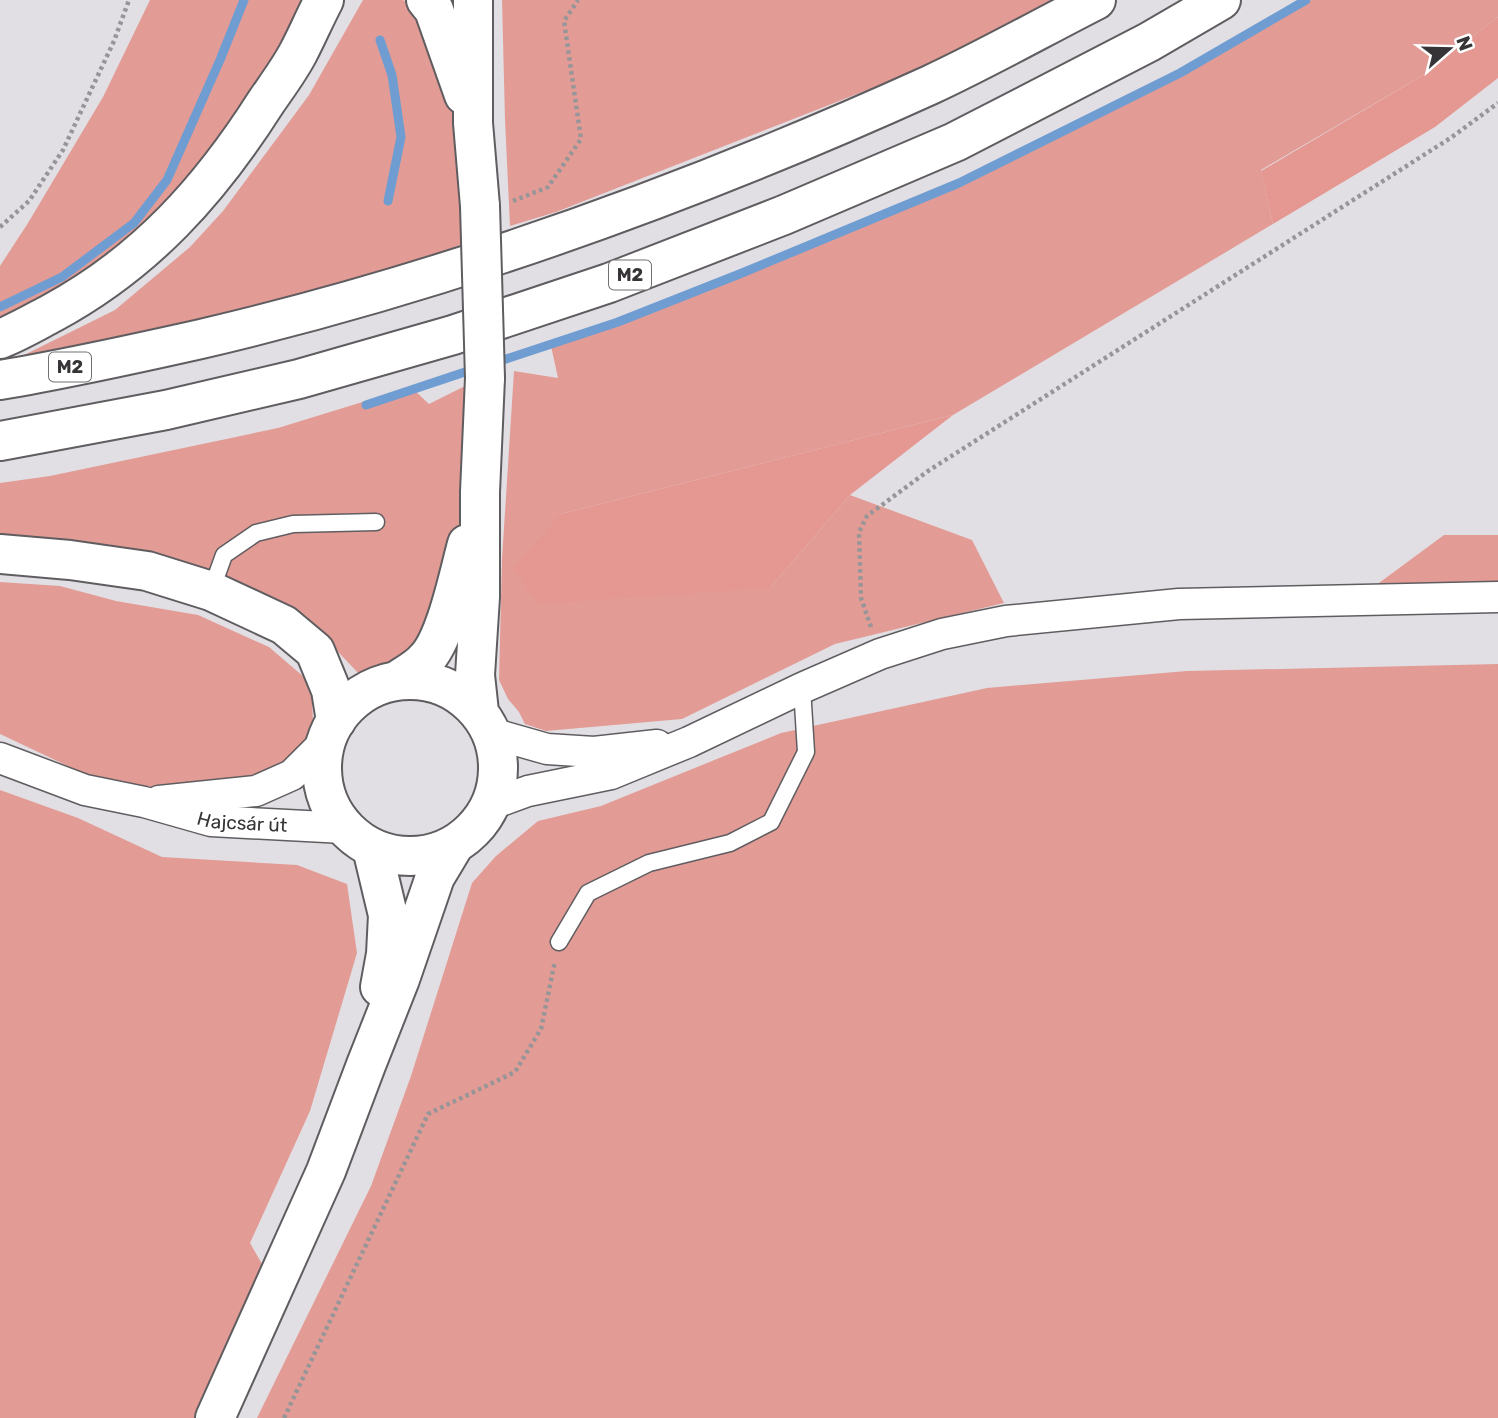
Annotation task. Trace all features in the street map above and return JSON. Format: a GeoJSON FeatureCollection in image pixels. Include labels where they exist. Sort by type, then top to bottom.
{"type":"FeatureCollection","features":[{"type":"Feature","properties":{"kind":"main road"},"geometry":{"type":"LineString","coordinates":[[0,339],[74,301],[125,266],[186,210],[246,134],[298,53],[324,0]]}},
{"type":"Feature","properties":{"kind":"main road"},"geometry":{"type":"LineString","coordinates":[[358,838],[398,856],[426,856],[453,846],[469,835],[482,821],[492,804],[499,769],[485,723],[475,675],[480,597],[485,378],[496,204],[473,123],[434,10],[426,0]]}},
{"type":"Feature","properties":{"kind":"main road"},"geometry":{"type":"LineString","coordinates":[[473,0],[473,123]]}},
{"type":"Feature","properties":{"kind":"main road","name":"M2"},"geometry":{"type":"LineString","coordinates":[[0,380],[140,353],[278,321],[435,276],[584,227],[757,160],[932,84],[1096,0]]}},
{"type":"Feature","properties":{"kind":"main road","name":"M2"},"geometry":{"type":"LineString","coordinates":[[0,441],[166,410],[299,379],[453,335],[609,284],[785,215],[955,142],[1149,42],[1221,0]]}},
{"type":"Feature","properties":{"kind":"main road"},"geometry":{"type":"LineString","coordinates":[[330,731],[352,701],[374,687],[398,680],[427,659],[440,635],[453,600],[481,492]]}},
{"type":"Feature","properties":{"kind":"main road"},"geometry":{"type":"LineString","coordinates":[[0,554],[70,559],[146,571],[211,591],[284,625],[315,651],[331,690],[330,731],[322,772],[328,802],[358,838],[388,915],[386,954],[366,1065]]}},
{"type":"Feature","properties":{"kind":"main road"},"geometry":{"type":"LineString","coordinates":[[398,680],[429,682],[456,692],[485,723]]}},
{"type":"Feature","properties":{"kind":"main road"},"geometry":{"type":"LineString","coordinates":[[215,1418],[326,1171],[400,979],[435,877],[453,846]]}},
{"type":"Feature","properties":{"kind":"street"},"geometry":{"type":"LineString","coordinates":[[492,804],[528,791],[611,774],[689,742],[880,654],[942,634],[1006,621],[1179,604],[1498,597]]}},
{"type":"Feature","properties":{"kind":"street"},"geometry":{"type":"LineString","coordinates":[[485,723],[547,749],[594,752],[689,742]]}},
{"type":"Feature","properties":{"kind":"street","name":"Hajcsár út"},"geometry":{"type":"LineString","coordinates":[[145,802],[256,791],[292,775],[330,731]]}},
{"type":"Feature","properties":{"kind":"street","name":"Hajcsár út"},"geometry":{"type":"LineString","coordinates":[[0,758],[85,790],[145,802],[211,821],[358,838]]}},
{"type":"Feature","properties":{"kind":"lane"},"geometry":{"type":"LineString","coordinates":[[211,591],[224,555],[256,533],[293,524],[376,522]]}},
{"type":"Feature","properties":{"kind":"lane"},"geometry":{"type":"LineString","coordinates":[[559,942],[589,892],[649,863],[730,843],[771,822],[806,752],[802,688]]}},
{"type":"Feature","properties":{"kind":"path"},"geometry":{"type":"LineString","coordinates":[[0,227],[29,201],[63,150],[114,41],[129,0]]}},
{"type":"Feature","properties":{"kind":"path"},"geometry":{"type":"LineString","coordinates":[[496,204],[548,187],[581,139],[564,21],[578,0]]}},
{"type":"Feature","properties":{"kind":"path"},"geometry":{"type":"LineString","coordinates":[[880,654],[861,598],[859,532],[867,516],[928,471],[1452,137],[1498,103]]}},
{"type":"Feature","properties":{"kind":"path"},"geometry":{"type":"LineString","coordinates":[[284,1418],[428,1114],[515,1072],[541,1030],[559,942]]}},
{"type":"Feature","properties":{"kind":"shaded area"},"geometry":{"type":"Polygon","coordinates":[[[150,0],[311,0],[305,17],[157,228],[0,325],[0,266],[103,97],[150,0]]]}},
{"type":"Feature","properties":{"kind":"shaded area"},"geometry":{"type":"Polygon","coordinates":[[[363,0],[402,0],[414,3],[457,115],[465,243],[386,273],[138,340],[6,364],[115,310],[190,247],[223,211],[309,95],[363,0]]]}},
{"type":"Feature","properties":{"kind":"shaded area"},"geometry":{"type":"Polygon","coordinates":[[[502,0],[1056,0],[903,76],[556,212],[510,226],[502,0]]]}},
{"type":"Feature","properties":{"kind":"shaded area"},"geometry":{"type":"Polygon","coordinates":[[[1311,0],[1498,0],[1498,17],[1420,77],[1261,170],[1273,224],[953,415],[561,514],[770,588],[850,495],[972,540],[1004,603],[835,644],[682,719],[546,731],[525,724],[499,680],[502,559],[514,371],[558,378],[551,346],[621,325],[963,184],[1183,74],[1311,0]]]}},
{"type":"Feature","properties":{"kind":"shaded area"},"geometry":{"type":"Polygon","coordinates":[[[1498,17],[1498,78],[1435,127],[1273,224],[1261,171],[1420,77],[1498,17]]]}},
{"type":"Feature","properties":{"kind":"shaded area"},"geometry":{"type":"Polygon","coordinates":[[[467,385],[464,494],[448,597],[421,661],[375,678],[361,676],[323,636],[0,541],[0,483],[50,476],[278,428],[411,387],[429,404],[467,385]]]}},
{"type":"Feature","properties":{"kind":"shaded area"},"geometry":{"type":"Polygon","coordinates":[[[953,415],[850,495],[770,588],[538,604],[513,568],[561,514],[953,415]]]}},
{"type":"Feature","properties":{"kind":"shaded area"},"geometry":{"type":"Polygon","coordinates":[[[1444,535],[1498,535],[1498,591],[1364,594],[1444,535]]]}},
{"type":"Feature","properties":{"kind":"shaded area"},"geometry":{"type":"Polygon","coordinates":[[[0,582],[60,586],[116,601],[198,615],[269,647],[304,677],[312,699],[313,722],[303,749],[283,767],[258,779],[158,788],[91,777],[0,734],[0,582]]]}},
{"type":"Feature","properties":{"kind":"shaded area"},"geometry":{"type":"Polygon","coordinates":[[[1498,664],[1498,1418],[257,1418],[371,1186],[411,1076],[472,883],[496,856],[538,821],[601,806],[781,733],[987,688],[1187,671],[1498,664]]]}},
{"type":"Feature","properties":{"kind":"shaded area"},"geometry":{"type":"Polygon","coordinates":[[[0,790],[78,818],[162,857],[297,865],[347,884],[357,953],[310,1111],[250,1243],[266,1271],[196,1418],[0,1418],[0,790]]]}},
{"type":"Feature","properties":{"kind":"waterway"},"geometry":{"type":"LineString","coordinates":[[0,307],[62,277],[134,223],[167,180],[244,0]]}},
{"type":"Feature","properties":{"kind":"waterway"},"geometry":{"type":"LineString","coordinates":[[494,363],[618,322],[959,183],[1180,73],[1306,0]]}},
{"type":"Feature","properties":{"kind":"waterway"},"geometry":{"type":"LineString","coordinates":[[380,40],[392,75],[401,137],[388,201]]}},
{"type":"Feature","properties":{"kind":"waterway"},"geometry":{"type":"LineString","coordinates":[[366,405],[474,369]]}}]}
